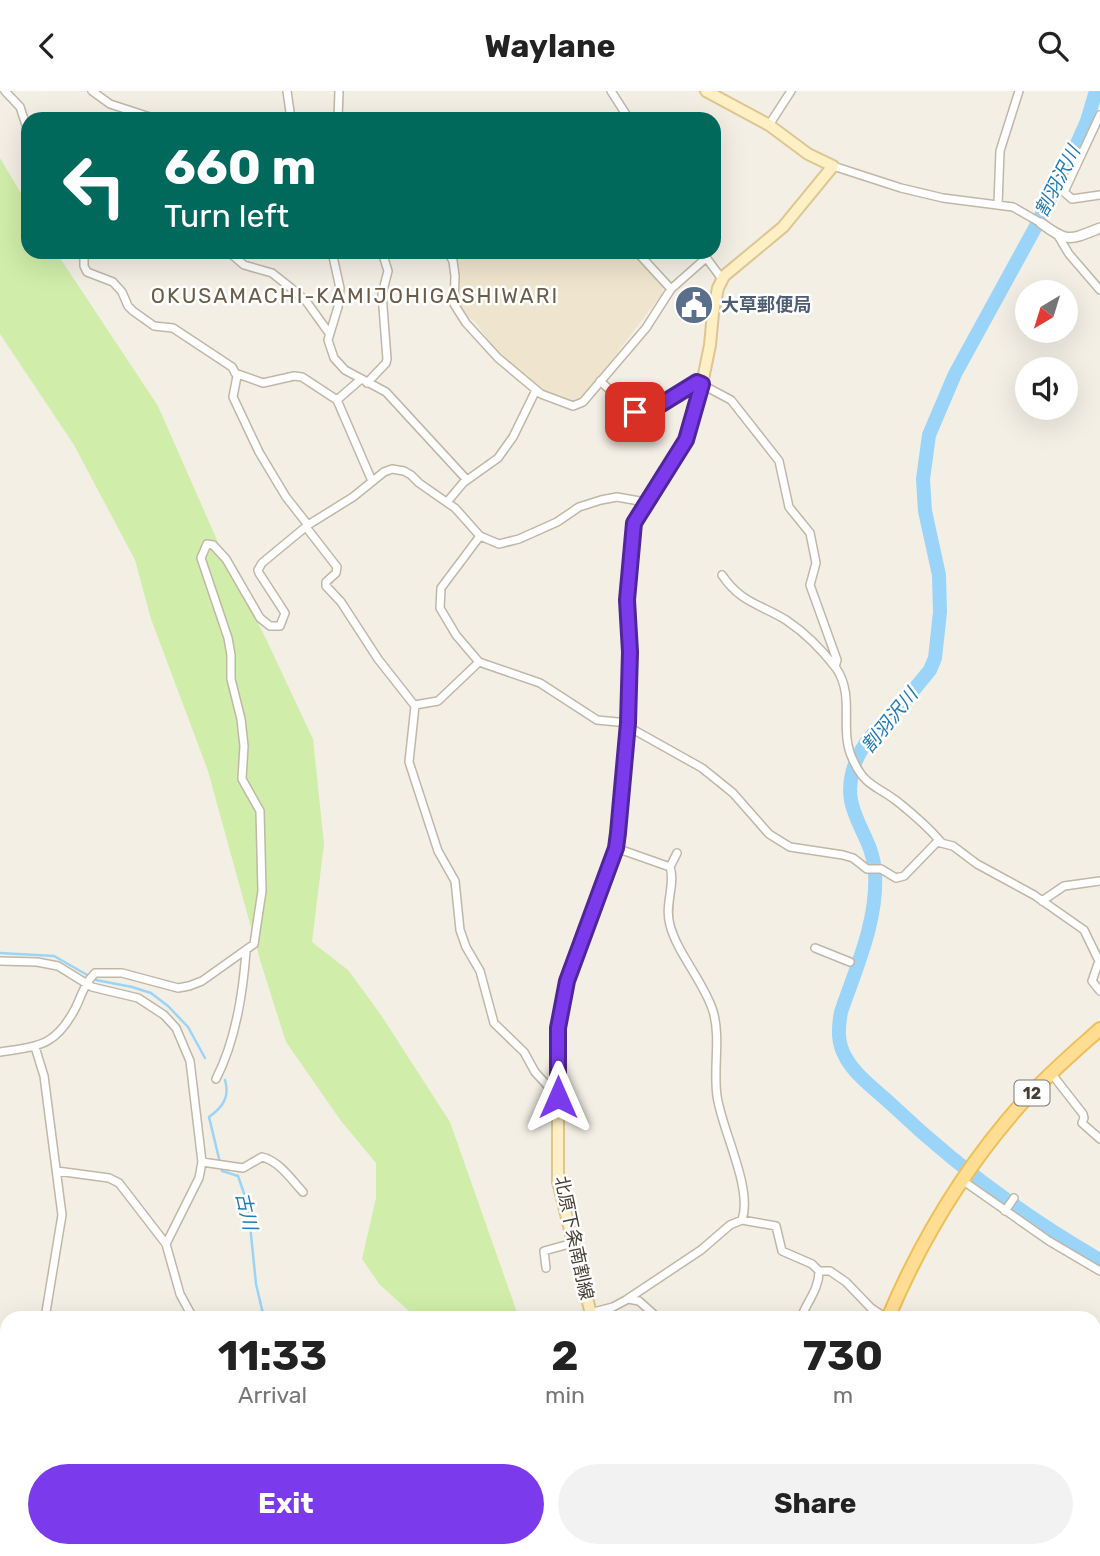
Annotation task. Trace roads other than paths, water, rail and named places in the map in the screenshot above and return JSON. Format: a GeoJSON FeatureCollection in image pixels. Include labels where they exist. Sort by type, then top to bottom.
{"type":"FeatureCollection","features":[{"type":"Feature","properties":{"kind":"main road"},"geometry":{"type":"LineString","coordinates":[[706,91],[769,125],[808,153],[833,166],[783,227],[722,279]]}},
{"type":"Feature","properties":{"kind":"main road","name":"北原下条南割線"},"geometry":{"type":"LineString","coordinates":[[590,1311],[558,1182],[558,1028],[567,981],[616,848],[628,724],[629,574],[634,523],[686,440],[702,384],[713,313],[722,279]]}},
{"type":"Feature","properties":{"kind":"main road","name":"12"},"geometry":{"type":"LineString","coordinates":[[890,1311],[927,1235],[967,1173],[1022,1103],[1100,1029]]}},
{"type":"Feature","properties":{"kind":"street"},"geometry":{"type":"LineString","coordinates":[[5,91],[22,112]]}},
{"type":"Feature","properties":{"kind":"street"},"geometry":{"type":"LineString","coordinates":[[92,91],[110,104],[135,112]]}},
{"type":"Feature","properties":{"kind":"street"},"geometry":{"type":"LineString","coordinates":[[287,91],[290,112]]}},
{"type":"Feature","properties":{"kind":"street"},"geometry":{"type":"LineString","coordinates":[[338,112],[339,91]]}},
{"type":"Feature","properties":{"kind":"street"},"geometry":{"type":"LineString","coordinates":[[611,91],[624,112]]}},
{"type":"Feature","properties":{"kind":"street"},"geometry":{"type":"LineString","coordinates":[[769,125],[791,91]]}},
{"type":"Feature","properties":{"kind":"street"},"geometry":{"type":"LineString","coordinates":[[998,205],[1000,151],[1019,91]]}},
{"type":"Feature","properties":{"kind":"street"},"geometry":{"type":"LineString","coordinates":[[1100,115],[1064,192],[1072,199],[1100,195]]}},
{"type":"Feature","properties":{"kind":"street"},"geometry":{"type":"LineString","coordinates":[[833,166],[933,196],[1013,207],[1066,239],[1100,229]]}},
{"type":"Feature","properties":{"kind":"street"},"geometry":{"type":"LineString","coordinates":[[1057,234],[1069,254],[1100,290]]}},
{"type":"Feature","properties":{"kind":"street"},"geometry":{"type":"LineString","coordinates":[[84,259],[87,272],[113,282],[133,311],[154,326],[173,328],[227,363],[236,373],[263,383],[294,376],[302,377],[337,400],[372,481]]}},
{"type":"Feature","properties":{"kind":"street"},"geometry":{"type":"LineString","coordinates":[[237,259],[244,265],[272,273],[291,288],[306,301],[329,333]]}},
{"type":"Feature","properties":{"kind":"street"},"geometry":{"type":"LineString","coordinates":[[334,259],[340,288],[338,307],[329,333],[329,348],[334,358],[345,370],[386,392],[467,480]]}},
{"type":"Feature","properties":{"kind":"street"},"geometry":{"type":"LineString","coordinates":[[337,400],[386,363],[382,294],[388,271],[384,259]]}},
{"type":"Feature","properties":{"kind":"street"},"geometry":{"type":"LineString","coordinates":[[452,259],[455,276],[454,304],[458,313],[485,345],[536,390],[573,406],[583,402],[646,328],[671,289],[700,259]]}},
{"type":"Feature","properties":{"kind":"street"},"geometry":{"type":"LineString","coordinates":[[644,259],[671,289]]}},
{"type":"Feature","properties":{"kind":"street"},"geometry":{"type":"LineString","coordinates":[[707,259],[722,279]]}},
{"type":"Feature","properties":{"kind":"street"},"geometry":{"type":"LineString","coordinates":[[236,373],[233,397],[258,452],[275,481],[337,567],[336,573],[326,582],[326,586],[341,602],[378,659],[415,705],[409,762],[438,851],[454,881],[460,930],[466,947],[480,971],[494,1023],[524,1052],[535,1072],[558,1097]]}},
{"type":"Feature","properties":{"kind":"street"},"geometry":{"type":"LineString","coordinates":[[600,381],[642,416],[697,382],[731,400],[779,461],[789,507],[810,533],[816,563],[810,585],[837,660],[835,667]]}},
{"type":"Feature","properties":{"kind":"street"},"geometry":{"type":"LineString","coordinates":[[448,501],[467,480],[498,459],[513,437],[536,390]]}},
{"type":"Feature","properties":{"kind":"street"},"geometry":{"type":"LineString","coordinates":[[89,980],[122,973],[178,988],[189,986],[202,981],[254,944],[262,891],[260,811],[242,779],[244,746],[241,719],[231,679],[229,646],[219,608],[202,564],[202,552],[207,544],[213,545],[226,558],[260,618],[270,626],[280,626],[285,613],[258,570],[262,563],[307,526],[392,469],[404,471],[419,484],[448,501],[480,536],[499,544],[508,543],[557,522],[579,507],[601,500],[624,498],[646,502]]}},
{"type":"Feature","properties":{"kind":"street"},"geometry":{"type":"LineString","coordinates":[[480,536],[446,580],[439,598],[440,608],[456,635],[479,661],[540,683],[597,719],[628,724],[702,768],[733,793],[769,834],[790,847],[843,855],[853,858],[867,869],[881,869],[896,878],[904,876],[937,842],[953,846],[977,864],[1017,884],[1084,930],[1099,961],[1092,981],[1100,991]]}},
{"type":"Feature","properties":{"kind":"street"},"geometry":{"type":"LineString","coordinates":[[722,575],[733,591],[742,598],[781,617],[804,634],[835,667],[844,681],[846,693],[848,712],[845,733],[852,759],[862,778],[898,802],[942,843]]}},
{"type":"Feature","properties":{"kind":"street"},"geometry":{"type":"LineString","coordinates":[[415,705],[438,701],[479,661]]}},
{"type":"Feature","properties":{"kind":"street"},"geometry":{"type":"LineString","coordinates":[[616,848],[670,867]]}},
{"type":"Feature","properties":{"kind":"street"},"geometry":{"type":"LineString","coordinates":[[677,853],[670,867],[670,927],[714,1014],[717,1095],[720,1115],[741,1178],[744,1215],[742,1220]]}},
{"type":"Feature","properties":{"kind":"street"},"geometry":{"type":"LineString","coordinates":[[1042,901],[1064,886],[1100,881]]}},
{"type":"Feature","properties":{"kind":"street"},"geometry":{"type":"LineString","coordinates":[[815,948],[850,962]]}},
{"type":"Feature","properties":{"kind":"street"},"geometry":{"type":"LineString","coordinates":[[216,1079],[233,1033],[246,951]]}},
{"type":"Feature","properties":{"kind":"street"},"geometry":{"type":"LineString","coordinates":[[0,961],[58,967],[138,998],[157,1009],[176,1028],[190,1061],[202,1162],[199,1178],[166,1244]]}},
{"type":"Feature","properties":{"kind":"street"},"geometry":{"type":"LineString","coordinates":[[0,1052],[35,1047],[51,1039],[77,1005],[89,980]]}},
{"type":"Feature","properties":{"kind":"street"},"geometry":{"type":"LineString","coordinates":[[35,1047],[44,1076],[62,1215],[46,1311]]}},
{"type":"Feature","properties":{"kind":"street"},"geometry":{"type":"LineString","coordinates":[[1051,1073],[1083,1114],[1082,1123],[1100,1139]]}},
{"type":"Feature","properties":{"kind":"street"},"geometry":{"type":"LineString","coordinates":[[202,1162],[243,1168],[261,1157],[268,1159],[283,1170],[303,1192]]}},
{"type":"Feature","properties":{"kind":"street"},"geometry":{"type":"LineString","coordinates":[[57,1171],[109,1178],[118,1183],[166,1244],[180,1294],[188,1311]]}},
{"type":"Feature","properties":{"kind":"street"},"geometry":{"type":"LineString","coordinates":[[967,1173],[1006,1209],[1049,1241],[1100,1271]]}},
{"type":"Feature","properties":{"kind":"street"},"geometry":{"type":"LineString","coordinates":[[1006,1209],[1014,1198]]}},
{"type":"Feature","properties":{"kind":"street"},"geometry":{"type":"LineString","coordinates":[[602,1311],[628,1299],[701,1250],[730,1225],[742,1220],[776,1226],[782,1251],[812,1264],[820,1271],[830,1271],[846,1282],[876,1311]]}},
{"type":"Feature","properties":{"kind":"street"},"geometry":{"type":"LineString","coordinates":[[546,1268],[544,1251],[573,1243]]}},
{"type":"Feature","properties":{"kind":"street"},"geometry":{"type":"LineString","coordinates":[[803,1311],[818,1286],[820,1271]]}},
{"type":"Feature","properties":{"kind":"street"},"geometry":{"type":"LineString","coordinates":[[628,1299],[639,1301],[650,1311]]}},
{"type":"Feature","properties":{"kind":"waterway","name":"割羽沢川"},"geometry":{"type":"LineString","coordinates":[[1096,91],[1087,121],[1071,157],[955,374],[929,435],[923,479],[925,511],[939,575],[940,612],[935,658],[930,670],[865,744],[851,779],[853,808],[873,858],[875,891],[870,926],[841,1012],[839,1030],[841,1047],[850,1065],[915,1126],[1018,1208],[1100,1260]]}},
{"type":"Feature","properties":{"kind":"waterway","name":"古川"},"geometry":{"type":"LineString","coordinates":[[0,953],[54,956],[96,980],[151,993],[188,1027],[205,1058]]}},
{"type":"Feature","properties":{"kind":"waterway","name":"古川"},"geometry":{"type":"LineString","coordinates":[[225,1080],[227,1092],[224,1101],[209,1117],[222,1171],[238,1176],[248,1205],[256,1284],[262,1311]]}},
{"type":"Feature","properties":{"kind":"place","name":"大草郵便局"},"geometry":{"type":"Point","coordinates":[694,305]}},
{"type":"Feature","properties":{"kind":"district","name":"OKUSAMACHI-KAMIJOHIGASHIWARI"},"geometry":{"type":"Point","coordinates":[355,296]}}]}
